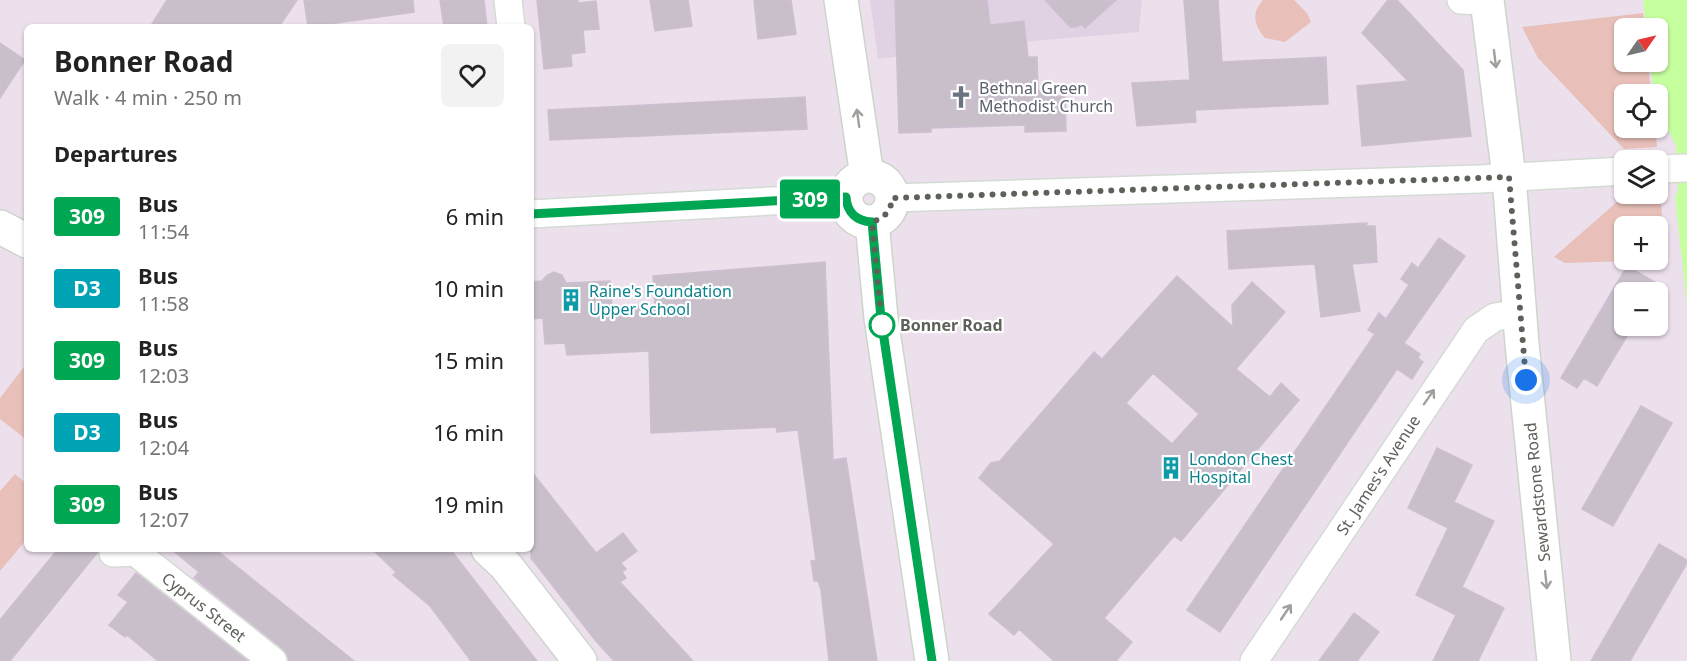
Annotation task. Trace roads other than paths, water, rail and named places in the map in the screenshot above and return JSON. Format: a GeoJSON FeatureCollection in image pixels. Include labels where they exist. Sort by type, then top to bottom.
{"type":"FeatureCollection","features":[{"type":"Feature","properties":{"kind":"main road"},"geometry":{"type":"LineString","coordinates":[[841,0],[856,186],[848,206],[859,220],[882,210],[881,318],[932,661]]}},
{"type":"Feature","properties":{"kind":"main road","name":"Sewardstone Road"},"geometry":{"type":"LineString","coordinates":[[1478,0],[1509,177],[1554,661]]}},
{"type":"Feature","properties":{"kind":"main road"},"geometry":{"type":"LineString","coordinates":[[0,226],[24,239]]}},
{"type":"Feature","properties":{"kind":"main road"},"geometry":{"type":"LineString","coordinates":[[491,552],[506,567],[580,661]]}},
{"type":"Feature","properties":{"kind":"street"},"geometry":{"type":"LineString","coordinates":[[508,0],[511,24]]}},
{"type":"Feature","properties":{"kind":"street"},"geometry":{"type":"LineString","coordinates":[[1668,169],[1687,168]]}},
{"type":"Feature","properties":{"kind":"street"},"geometry":{"type":"LineString","coordinates":[[882,210],[1351,183],[1614,172]]}},
{"type":"Feature","properties":{"kind":"street"},"geometry":{"type":"LineString","coordinates":[[534,214],[856,186]]}},
{"type":"Feature","properties":{"kind":"street","name":"St. James's Avenue"},"geometry":{"type":"LineString","coordinates":[[1254,661],[1476,330],[1496,317],[1520,313]]}},
{"type":"Feature","properties":{"kind":"street","name":"Cyprus Street"},"geometry":{"type":"LineString","coordinates":[[124,552],[273,661]]}},
{"type":"Feature","properties":{"kind":"place","name":"Bethnal Green Methodist Church"},"geometry":{"type":"Point","coordinates":[961,97]}},
{"type":"Feature","properties":{"kind":"place","name":"Raine's Foundation Upper School"},"geometry":{"type":"Point","coordinates":[571,300]}},
{"type":"Feature","properties":{"kind":"place","name":"Bonner Road"},"geometry":{"type":"Point","coordinates":[882,325]}},
{"type":"Feature","properties":{"kind":"place","name":"London Chest Hospital"},"geometry":{"type":"Point","coordinates":[1171,468]}}]}
